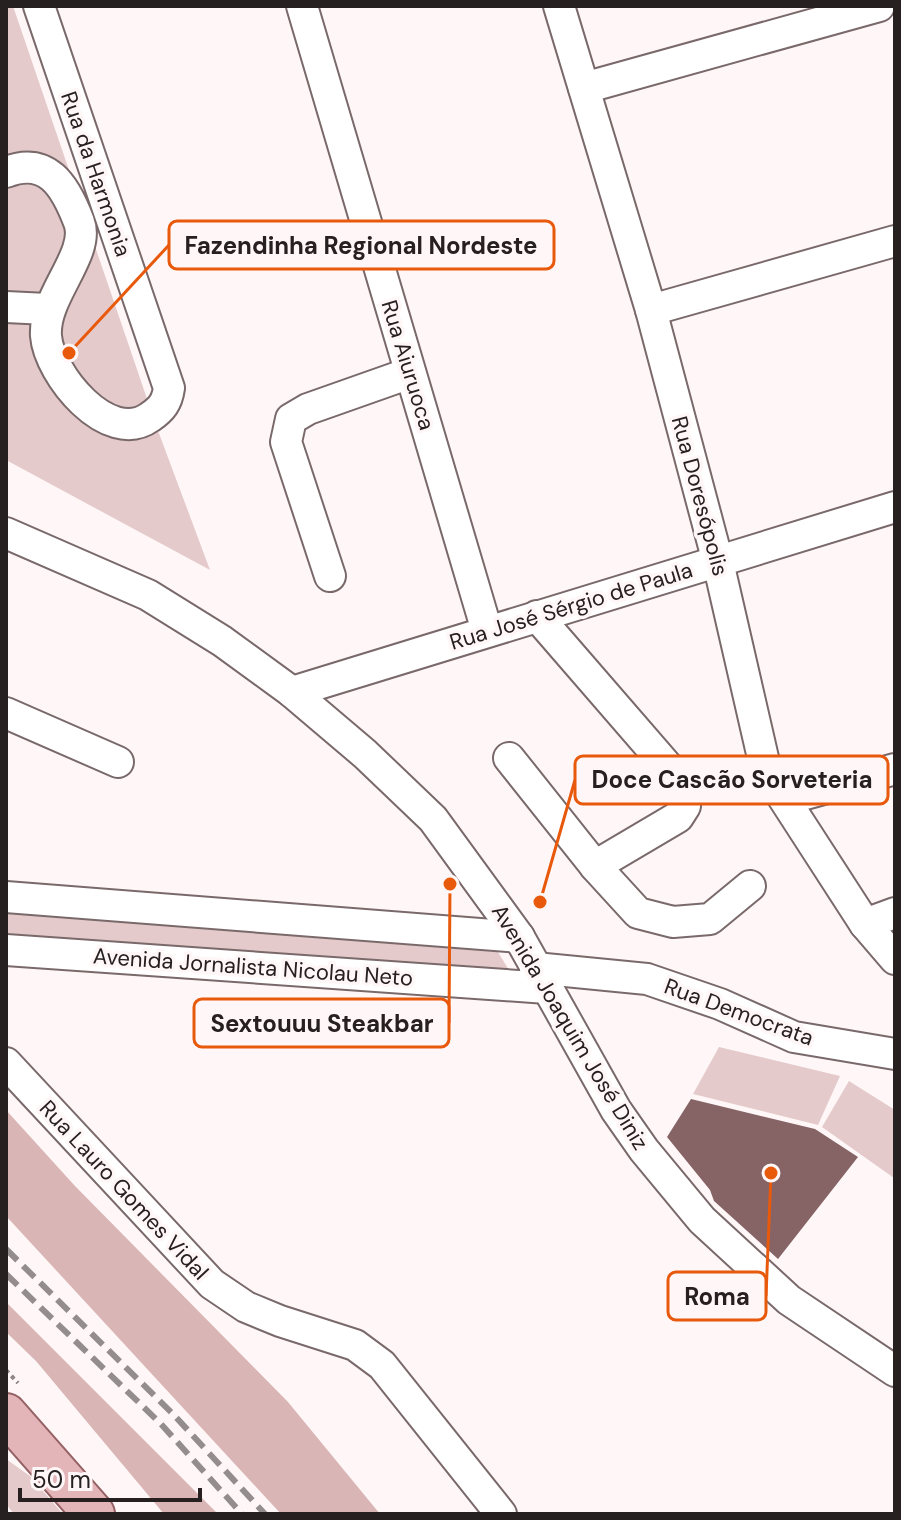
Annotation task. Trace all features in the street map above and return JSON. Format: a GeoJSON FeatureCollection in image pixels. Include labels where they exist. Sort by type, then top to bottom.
{"type":"FeatureCollection","features":[{"type":"Feature","properties":{"kind":"main road"},"geometry":{"type":"LineString","coordinates":[[14,1428],[94,1514]]}},
{"type":"Feature","properties":{"kind":"street","name":"Rua da Harmonia"},"geometry":{"type":"LineString","coordinates":[[39,6],[169,388],[161,410],[144,422],[128,424],[107,420],[77,397],[55,363],[46,338],[47,309]]}},
{"type":"Feature","properties":{"kind":"street","name":"Rua Aiuruoca"},"geometry":{"type":"LineString","coordinates":[[302,6],[487,631]]}},
{"type":"Feature","properties":{"kind":"street","name":"Rua Doresópolis"},"geometry":{"type":"LineString","coordinates":[[559,6],[651,310],[718,562],[766,771],[787,799],[865,924],[895,959]]}},
{"type":"Feature","properties":{"kind":"street"},"geometry":{"type":"LineString","coordinates":[[584,88],[834,12],[879,6]]}},
{"type":"Feature","properties":{"kind":"street"},"geometry":{"type":"LineString","coordinates":[[6,172],[23,166],[37,166],[50,173],[81,226],[80,246],[47,309],[6,307]]}},
{"type":"Feature","properties":{"kind":"street"},"geometry":{"type":"LineString","coordinates":[[651,310],[895,241]]}},
{"type":"Feature","properties":{"kind":"street"},"geometry":{"type":"LineString","coordinates":[[330,576],[286,442],[291,419],[410,373]]}},
{"type":"Feature","properties":{"kind":"street","name":"Rua José Sérgio de Paula"},"geometry":{"type":"LineString","coordinates":[[292,692],[895,507]]}},
{"type":"Feature","properties":{"kind":"street","name":"Avenida Joaquim José Diniz"},"geometry":{"type":"LineString","coordinates":[[6,533],[148,595],[222,641],[292,692],[365,754],[433,819],[519,937],[616,1110],[644,1150],[702,1220],[789,1300],[895,1371]]}},
{"type":"Feature","properties":{"kind":"street"},"geometry":{"type":"LineString","coordinates":[[537,616],[686,788],[685,806],[678,817],[595,866]]}},
{"type":"Feature","properties":{"kind":"street"},"geometry":{"type":"LineString","coordinates":[[6,713],[118,762]]}},
{"type":"Feature","properties":{"kind":"street"},"geometry":{"type":"LineString","coordinates":[[509,758],[595,866],[638,913],[673,922],[710,919],[750,886]]}},
{"type":"Feature","properties":{"kind":"street"},"geometry":{"type":"LineString","coordinates":[[787,799],[895,769]]}},
{"type":"Feature","properties":{"kind":"street"},"geometry":{"type":"LineString","coordinates":[[6,897],[519,937]]}},
{"type":"Feature","properties":{"kind":"street"},"geometry":{"type":"LineString","coordinates":[[865,924],[895,913]]}},
{"type":"Feature","properties":{"kind":"street","name":"Avenida Jornalista Nicolau Neto"},"geometry":{"type":"LineString","coordinates":[[6,950],[541,978]]}},
{"type":"Feature","properties":{"kind":"street","name":"Rua Democrata"},"geometry":{"type":"LineString","coordinates":[[541,978],[647,979],[720,1004],[794,1037],[895,1054]]}},
{"type":"Feature","properties":{"kind":"street","name":"Rua Lauro Gomes Vidal"},"geometry":{"type":"LineString","coordinates":[[6,1063],[212,1284],[268,1317],[355,1345],[382,1365],[501,1514]]}},
{"type":"Feature","properties":{"kind":"shaded area"},"geometry":{"type":"Polygon","coordinates":[[[6,6],[13,6],[157,428],[210,570],[6,460],[6,6]]]}},
{"type":"Feature","properties":{"kind":"shaded area"},"geometry":{"type":"Polygon","coordinates":[[[6,912],[498,952],[512,975],[6,936],[6,912]]]}},
{"type":"Feature","properties":{"kind":"shaded area"},"geometry":{"type":"Polygon","coordinates":[[[719,1047],[840,1076],[818,1125],[693,1094],[719,1047]]]}},
{"type":"Feature","properties":{"kind":"shaded area"},"geometry":{"type":"Polygon","coordinates":[[[849,1081],[895,1110],[894,1178],[822,1127],[849,1081]]]}},
{"type":"Feature","properties":{"kind":"shaded area"},"geometry":{"type":"Polygon","coordinates":[[[6,1110],[75,1186],[288,1402],[380,1514],[281,1514],[6,1216],[6,1110]]]}},
{"type":"Feature","properties":{"kind":"shaded area"},"geometry":{"type":"Polygon","coordinates":[[[6,1302],[218,1514],[164,1514],[36,1361],[6,1332],[6,1302]]]}},
{"type":"Feature","properties":{"kind":"shaded area"},"geometry":{"type":"Polygon","coordinates":[[[6,1459],[30,1476],[63,1514],[14,1514],[6,1504],[6,1459]]]}},
{"type":"Feature","properties":{"kind":"building"},"geometry":{"type":"Polygon","coordinates":[[[691,1099],[815,1129],[858,1157],[778,1259],[714,1201],[710,1190],[667,1137],[691,1099]]]}},
{"type":"Feature","properties":{"kind":"railway"},"geometry":{"type":"LineString","coordinates":[[6,1249],[173,1414],[265,1514]]}},
{"type":"Feature","properties":{"kind":"railway"},"geometry":{"type":"LineString","coordinates":[[6,1274],[161,1424],[242,1514]]}},
{"type":"Feature","properties":{"kind":"place","name":"Fazendinha Regional Nordeste"},"geometry":{"type":"Point","coordinates":[69,353]}},
{"type":"Feature","properties":{"kind":"place","name":"Sextouuu Steakbar"},"geometry":{"type":"Point","coordinates":[450,884]}},
{"type":"Feature","properties":{"kind":"place","name":"Doce Cascão Sorveteria"},"geometry":{"type":"Point","coordinates":[540,902]}},
{"type":"Feature","properties":{"kind":"place","name":"Roma"},"geometry":{"type":"Point","coordinates":[771,1173]}}]}
